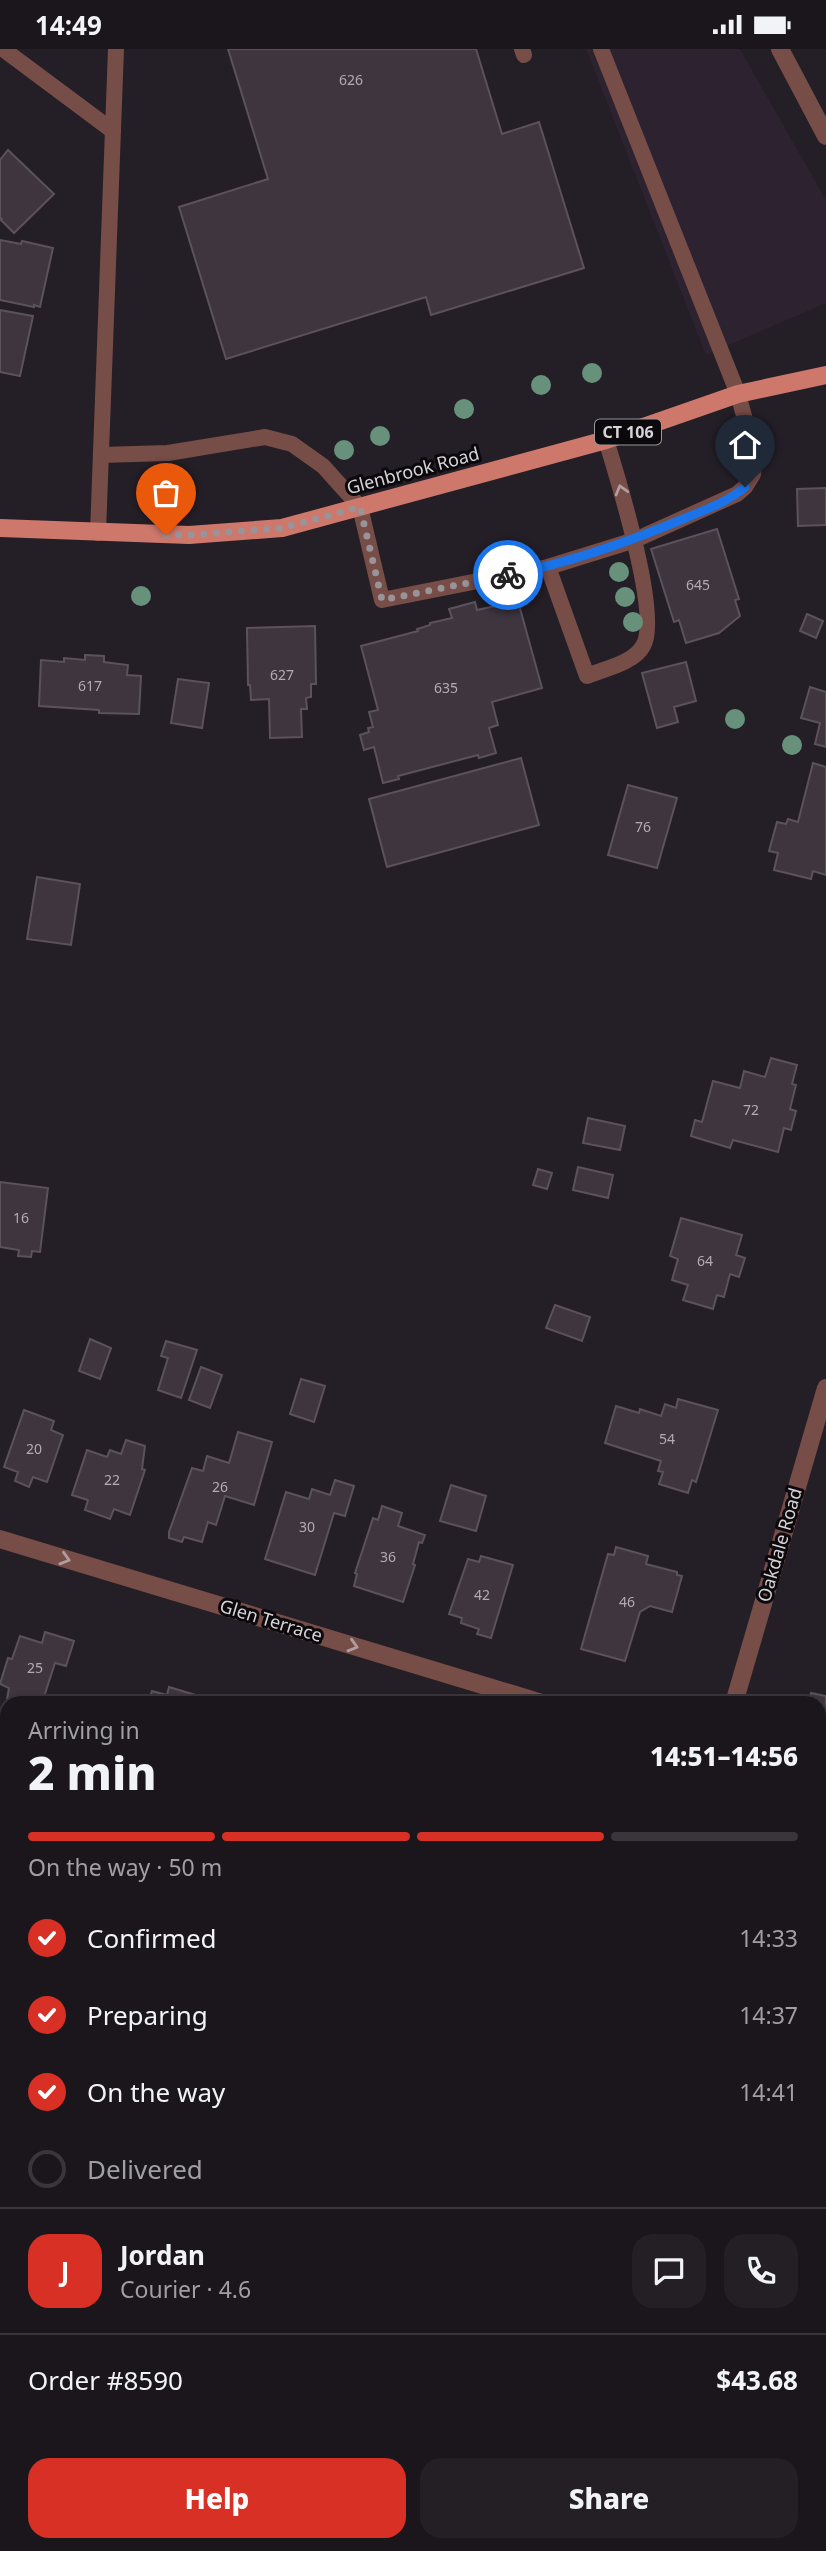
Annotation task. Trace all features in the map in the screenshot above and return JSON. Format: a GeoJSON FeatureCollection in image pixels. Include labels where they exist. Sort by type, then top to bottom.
{"type":"FeatureCollection","features":[{"type":"Feature","properties":{"kind":"main road","name":"Glenbrook Road"},"geometry":{"type":"LineString","coordinates":[[0,528],[189,535],[282,528],[606,440],[738,394],[826,375]]}},
{"type":"Feature","properties":{"kind":"street"},"geometry":{"type":"LineString","coordinates":[[780,49],[826,136]]}},
{"type":"Feature","properties":{"kind":"street","name":"Oakdale Road"},"geometry":{"type":"LineString","coordinates":[[736,1696],[826,1388]]}},
{"type":"Feature","properties":{"kind":"street","name":"Glen Terrace"},"geometry":{"type":"LineString","coordinates":[[0,1539],[519,1696]]}},
{"type":"Feature","properties":{"kind":"lane"},"geometry":{"type":"LineString","coordinates":[[2,49],[113,131]]}},
{"type":"Feature","properties":{"kind":"lane"},"geometry":{"type":"LineString","coordinates":[[98,533],[116,49]]}},
{"type":"Feature","properties":{"kind":"lane"},"geometry":{"type":"LineString","coordinates":[[101,455],[168,453],[265,437],[292,444],[323,466],[360,507],[382,600],[548,566],[635,540],[737,494],[753,474],[755,456],[738,394],[601,49]]}},
{"type":"Feature","properties":{"kind":"lane"},"geometry":{"type":"LineString","coordinates":[[548,566],[587,676],[632,657],[643,648],[648,625],[635,540],[606,440]]}},
{"type":"Feature","properties":{"kind":"shaded area"},"geometry":{"type":"Polygon","coordinates":[[[586,49],[740,49],[826,200],[826,303],[706,355],[586,49]]]}},
{"type":"Feature","properties":{"kind":"building"},"geometry":{"type":"Polygon","coordinates":[[[228,49],[476,49],[502,134],[539,122],[584,268],[431,315],[426,297],[226,359],[179,207],[268,179],[228,49]]]}},
{"type":"Feature","properties":{"kind":"building"},"geometry":{"type":"Polygon","coordinates":[[[8,150],[54,194],[14,233],[2,218],[0,220],[0,160],[8,150]]]}},
{"type":"Feature","properties":{"kind":"building"},"geometry":{"type":"Polygon","coordinates":[[[0,240],[21,244],[22,241],[53,248],[40,307],[0,300],[0,240]]]}},
{"type":"Feature","properties":{"kind":"building"},"geometry":{"type":"Polygon","coordinates":[[[0,310],[33,316],[20,376],[0,372],[0,310]]]}},
{"type":"Feature","properties":{"kind":"building"},"geometry":{"type":"Polygon","coordinates":[[[826,488],[826,525],[798,526],[797,489],[826,488]]]}},
{"type":"Feature","properties":{"kind":"building"},"geometry":{"type":"Polygon","coordinates":[[[717,529],[739,599],[735,600],[740,616],[719,633],[686,643],[679,620],[674,622],[651,549],[717,529]]]}},
{"type":"Feature","properties":{"kind":"building"},"geometry":{"type":"Polygon","coordinates":[[[518,601],[542,688],[492,702],[498,725],[489,728],[496,753],[479,758],[478,755],[398,776],[399,779],[383,783],[374,747],[364,750],[360,735],[369,732],[368,728],[373,727],[369,712],[378,710],[361,646],[418,631],[417,629],[430,623],[452,618],[449,609],[475,602],[477,610],[518,601]]]}},
{"type":"Feature","properties":{"kind":"building"},"geometry":{"type":"Polygon","coordinates":[[[807,614],[823,621],[816,638],[800,631],[807,614]]]}},
{"type":"Feature","properties":{"kind":"building"},"geometry":{"type":"Polygon","coordinates":[[[315,626],[316,684],[311,684],[311,697],[306,698],[307,709],[301,709],[302,737],[270,738],[269,699],[251,700],[248,685],[247,628],[315,626]]]}},
{"type":"Feature","properties":{"kind":"building"},"geometry":{"type":"Polygon","coordinates":[[[85,655],[104,656],[104,662],[128,665],[127,675],[141,676],[139,714],[99,713],[99,710],[39,706],[41,660],[85,660],[85,655]]]}},
{"type":"Feature","properties":{"kind":"building"},"geometry":{"type":"Polygon","coordinates":[[[686,662],[696,701],[674,707],[678,722],[657,728],[642,673],[686,662]]]}},
{"type":"Feature","properties":{"kind":"building"},"geometry":{"type":"Polygon","coordinates":[[[178,679],[209,683],[202,728],[171,723],[178,679]]]}},
{"type":"Feature","properties":{"kind":"building"},"geometry":{"type":"Polygon","coordinates":[[[810,687],[826,692],[826,747],[815,744],[820,723],[801,718],[810,687]]]}},
{"type":"Feature","properties":{"kind":"building"},"geometry":{"type":"Polygon","coordinates":[[[521,758],[539,825],[387,867],[369,799],[521,758]]]}},
{"type":"Feature","properties":{"kind":"building"},"geometry":{"type":"Polygon","coordinates":[[[813,763],[826,767],[826,875],[813,871],[811,879],[774,870],[778,853],[769,851],[777,822],[786,824],[788,819],[798,822],[813,763]]]}},
{"type":"Feature","properties":{"kind":"building"},"geometry":{"type":"Polygon","coordinates":[[[628,785],[677,798],[657,868],[608,855],[628,785]]]}},
{"type":"Feature","properties":{"kind":"building"},"geometry":{"type":"Polygon","coordinates":[[[37,877],[80,884],[71,945],[27,939],[37,877]]]}},
{"type":"Feature","properties":{"kind":"building"},"geometry":{"type":"Polygon","coordinates":[[[771,1058],[797,1065],[792,1084],[796,1085],[790,1109],[796,1111],[791,1130],[784,1128],[778,1152],[733,1140],[730,1148],[691,1136],[695,1120],[702,1122],[713,1081],[740,1088],[744,1071],[765,1077],[771,1058]]]}},
{"type":"Feature","properties":{"kind":"building"},"geometry":{"type":"Polygon","coordinates":[[[588,1118],[625,1126],[620,1150],[583,1143],[588,1118]]]}},
{"type":"Feature","properties":{"kind":"building"},"geometry":{"type":"Polygon","coordinates":[[[578,1167],[613,1175],[608,1198],[573,1190],[578,1167]]]}},
{"type":"Feature","properties":{"kind":"building"},"geometry":{"type":"Polygon","coordinates":[[[538,1169],[552,1173],[547,1189],[533,1185],[538,1169]]]}},
{"type":"Feature","properties":{"kind":"building"},"geometry":{"type":"Polygon","coordinates":[[[0,1182],[48,1188],[40,1252],[32,1251],[31,1257],[18,1256],[19,1250],[0,1247],[0,1182]]]}},
{"type":"Feature","properties":{"kind":"building"},"geometry":{"type":"Polygon","coordinates":[[[681,1218],[742,1235],[736,1255],[745,1258],[739,1277],[730,1274],[724,1297],[717,1295],[713,1309],[683,1300],[688,1285],[672,1280],[678,1259],[670,1256],[681,1218]]]}},
{"type":"Feature","properties":{"kind":"building"},"geometry":{"type":"Polygon","coordinates":[[[555,1305],[590,1317],[582,1341],[546,1328],[555,1305]]]}},
{"type":"Feature","properties":{"kind":"building"},"geometry":{"type":"Polygon","coordinates":[[[90,1339],[111,1348],[100,1379],[79,1371],[90,1339]]]}},
{"type":"Feature","properties":{"kind":"building"},"geometry":{"type":"Polygon","coordinates":[[[166,1341],[197,1350],[181,1398],[158,1390],[168,1358],[161,1356],[166,1341]]]}},
{"type":"Feature","properties":{"kind":"building"},"geometry":{"type":"Polygon","coordinates":[[[201,1367],[222,1375],[210,1408],[189,1400],[201,1367]]]}},
{"type":"Feature","properties":{"kind":"building"},"geometry":{"type":"Polygon","coordinates":[[[301,1379],[325,1386],[314,1422],[290,1414],[301,1379]]]}},
{"type":"Feature","properties":{"kind":"building"},"geometry":{"type":"Polygon","coordinates":[[[678,1399],[718,1410],[696,1482],[692,1480],[688,1493],[659,1484],[663,1472],[658,1471],[661,1461],[605,1443],[616,1406],[639,1413],[640,1409],[661,1416],[665,1404],[676,1408],[678,1399]]]}},
{"type":"Feature","properties":{"kind":"building"},"geometry":{"type":"Polygon","coordinates":[[[24,1410],[54,1421],[51,1430],[63,1435],[47,1482],[33,1477],[29,1487],[15,1481],[18,1472],[4,1467],[24,1410]]]}},
{"type":"Feature","properties":{"kind":"building"},"geometry":{"type":"Polygon","coordinates":[[[238,1432],[272,1442],[254,1505],[225,1496],[216,1525],[208,1522],[202,1542],[184,1537],[182,1542],[169,1538],[192,1468],[203,1471],[207,1456],[229,1463],[238,1432]]]}},
{"type":"Feature","properties":{"kind":"building"},"geometry":{"type":"Polygon","coordinates":[[[126,1440],[145,1446],[142,1469],[145,1470],[130,1515],[114,1509],[110,1519],[85,1510],[88,1500],[72,1495],[87,1450],[107,1457],[110,1450],[121,1454],[126,1440]]]}},
{"type":"Feature","properties":{"kind":"building"},"geometry":{"type":"Polygon","coordinates":[[[335,1480],[354,1486],[345,1516],[334,1513],[315,1575],[265,1559],[286,1492],[309,1499],[312,1489],[330,1495],[335,1480]]]}},
{"type":"Feature","properties":{"kind":"building"},"geometry":{"type":"Polygon","coordinates":[[[451,1485],[486,1496],[476,1531],[440,1521],[451,1485]]]}},
{"type":"Feature","properties":{"kind":"building"},"geometry":{"type":"Polygon","coordinates":[[[382,1506],[402,1513],[398,1526],[425,1535],[422,1543],[419,1542],[403,1602],[354,1586],[355,1573],[373,1518],[378,1520],[382,1506]]]}},
{"type":"Feature","properties":{"kind":"building"},"geometry":{"type":"Polygon","coordinates":[[[616,1547],[648,1556],[646,1564],[677,1572],[677,1575],[682,1576],[672,1612],[650,1606],[640,1612],[625,1661],[581,1649],[608,1554],[614,1555],[616,1547]]]}},
{"type":"Feature","properties":{"kind":"building"},"geometry":{"type":"Polygon","coordinates":[[[481,1556],[513,1565],[491,1638],[477,1634],[479,1629],[461,1623],[462,1618],[449,1614],[468,1559],[479,1562],[481,1556]]]}},
{"type":"Feature","properties":{"kind":"building"},"geometry":{"type":"Polygon","coordinates":[[[45,1632],[74,1641],[66,1666],[55,1663],[44,1696],[8,1696],[9,1688],[0,1684],[8,1658],[12,1659],[20,1636],[42,1643],[45,1632]]]}},
{"type":"Feature","properties":{"kind":"building"},"geometry":{"type":"Polygon","coordinates":[[[169,1687],[199,1696],[150,1696],[152,1691],[167,1695],[169,1687]]]}},
{"type":"Feature","properties":{"kind":"way so far"},"geometry":{"type":"LineString","coordinates":[[166,535],[282,528],[360,507],[382,600],[508,575]]}},
{"type":"Feature","properties":{"kind":"route"},"geometry":{"type":"LineString","coordinates":[[508,575],[635,540],[714,506],[745,487]]}}]}
